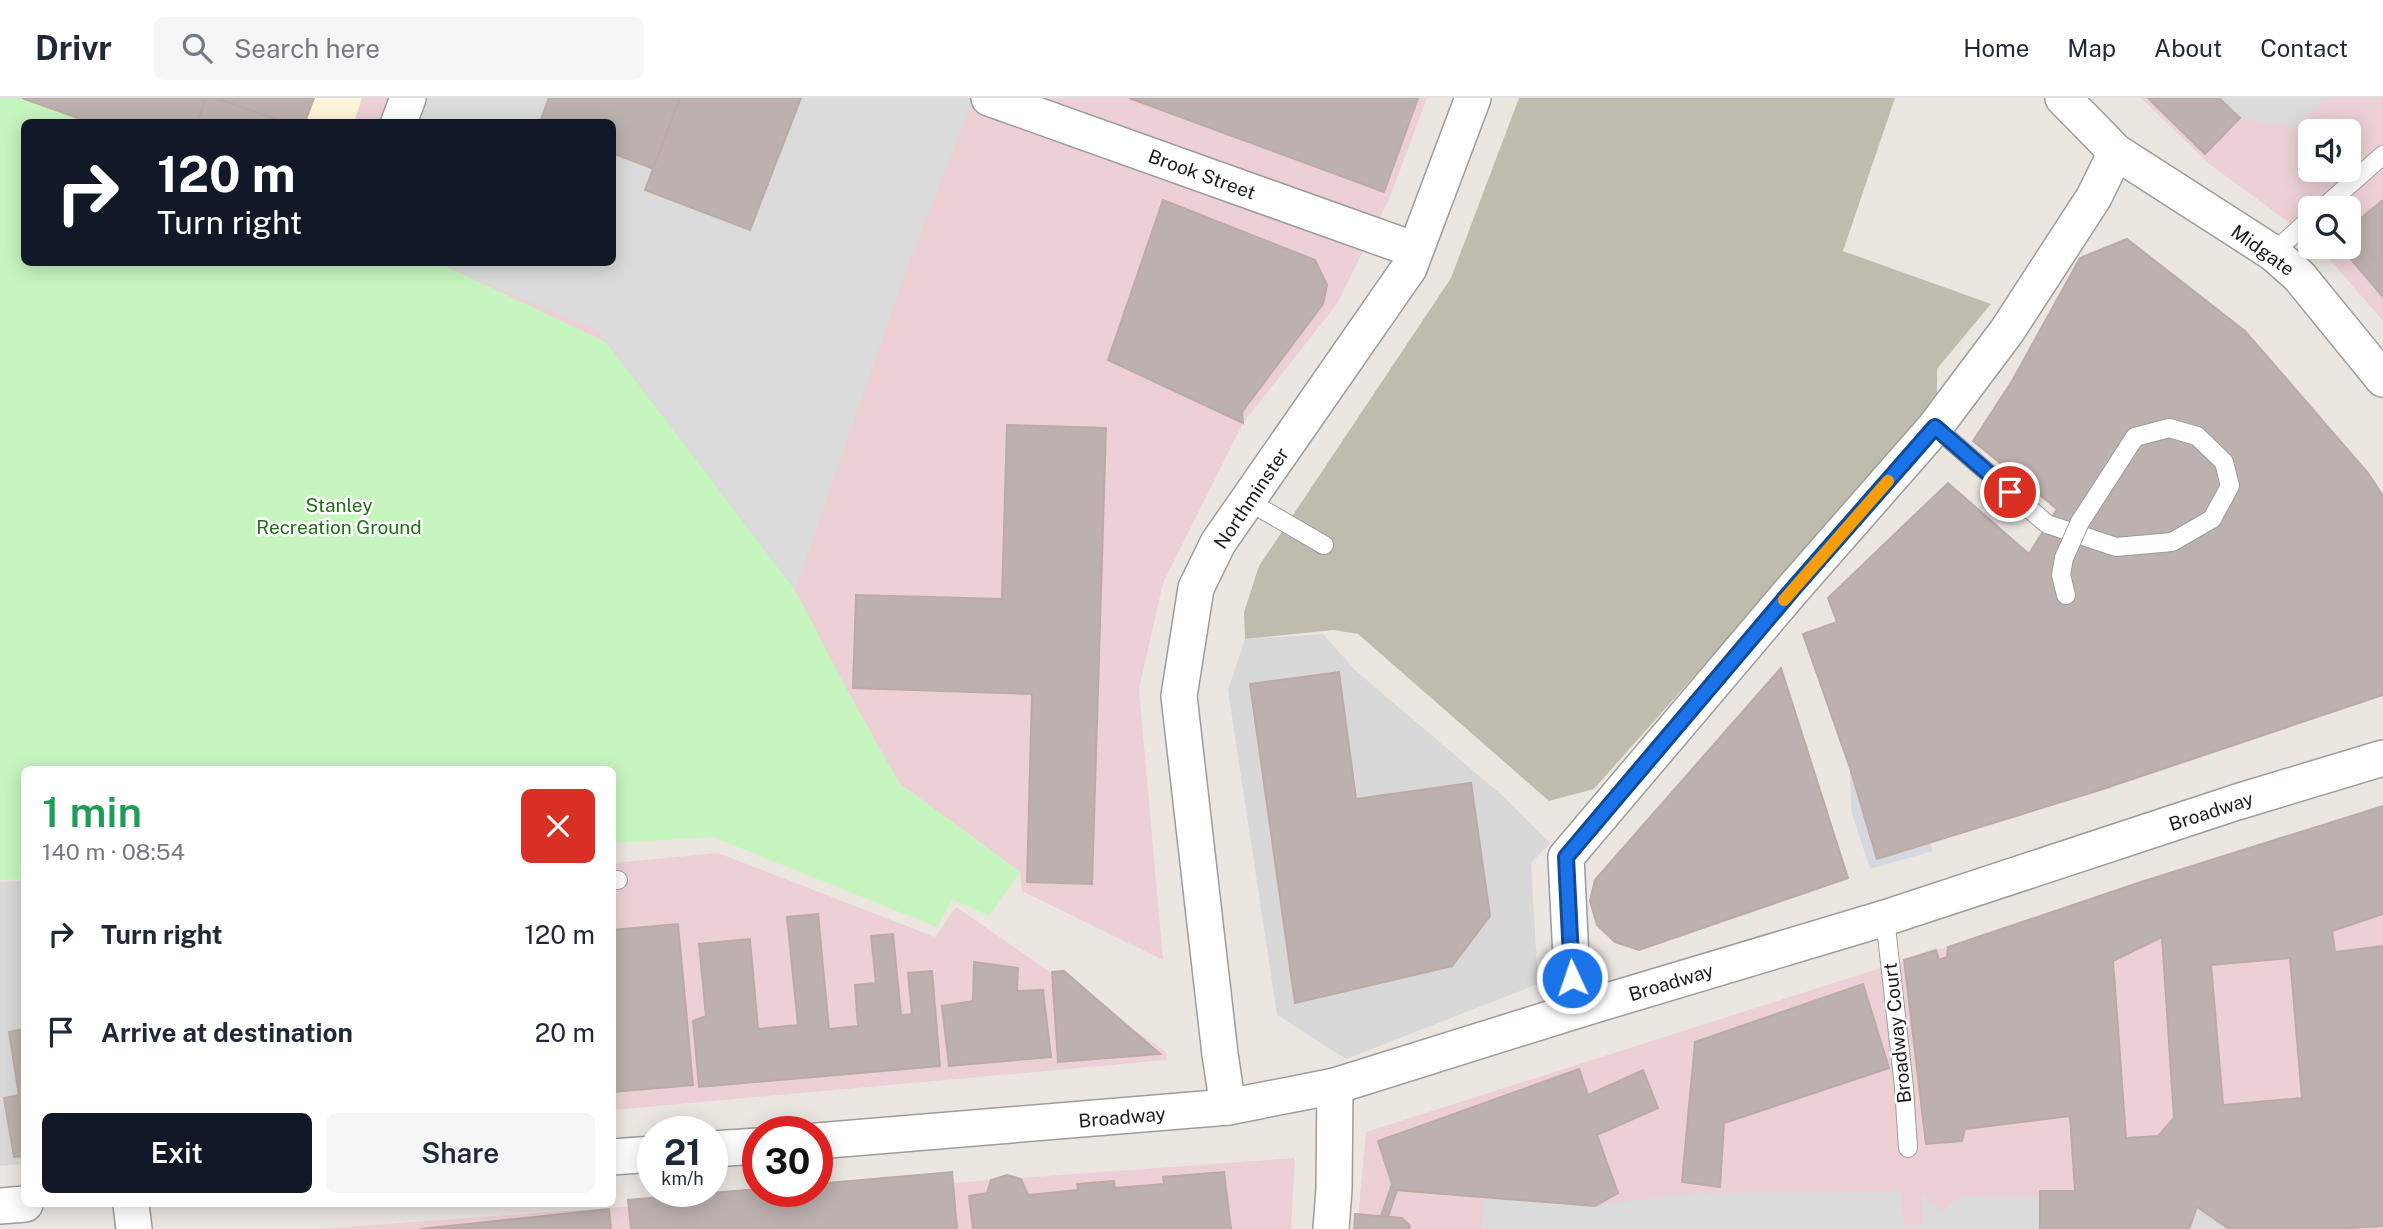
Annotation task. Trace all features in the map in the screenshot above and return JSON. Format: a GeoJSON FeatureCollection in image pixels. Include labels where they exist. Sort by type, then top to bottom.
{"type":"FeatureCollection","features":[{"type":"Feature","properties":{"kind":"street"},"geometry":{"type":"LineString","coordinates":[[400,119],[408,98]]}},
{"type":"Feature","properties":{"kind":"street","name":"Brook Street"},"geometry":{"type":"LineString","coordinates":[[989,98],[1415,250]]}},
{"type":"Feature","properties":{"kind":"street","name":"Northminster"},"geometry":{"type":"LineString","coordinates":[[1228,1107],[1179,696],[1196,588],[1218,544],[1409,268],[1472,98]]}},
{"type":"Feature","properties":{"kind":"street","name":"Midgate"},"geometry":{"type":"LineString","coordinates":[[2063,98],[2116,152],[2273,253],[2299,276],[2383,379]]}},
{"type":"Feature","properties":{"kind":"street"},"geometry":{"type":"LineString","coordinates":[[1581,1009],[1572,978],[1566,857],[1793,589],[1935,427],[2007,331],[2094,197],[2116,152]]}},
{"type":"Feature","properties":{"kind":"street","name":"Broadway"},"geometry":{"type":"LineString","coordinates":[[833,1140],[1228,1107],[1335,1086],[1885,918],[2237,802],[2383,758]]}},
{"type":"Feature","properties":{"kind":"street"},"geometry":{"type":"LineString","coordinates":[[1331,1229],[1335,1086]]}},
{"type":"Feature","properties":{"kind":"street"},"geometry":{"type":"LineString","coordinates":[[616,1157],[637,1155]]}},
{"type":"Feature","properties":{"kind":"street"},"geometry":{"type":"LineString","coordinates":[[0,1206],[21,1204]]}},
{"type":"Feature","properties":{"kind":"street"},"geometry":{"type":"LineString","coordinates":[[131,1207],[134,1229]]}},
{"type":"Feature","properties":{"kind":"lane"},"geometry":{"type":"LineString","coordinates":[[2337,196],[2383,155]]}},
{"type":"Feature","properties":{"kind":"lane"},"geometry":{"type":"LineString","coordinates":[[2273,253],[2298,230]]}},
{"type":"Feature","properties":{"kind":"lane"},"geometry":{"type":"LineString","coordinates":[[1935,427],[2048,524],[2116,547],[2172,542],[2212,519],[2231,486],[2224,463],[2197,436],[2169,428],[2135,437],[2080,522],[2064,558],[2061,575],[2066,595]]}},
{"type":"Feature","properties":{"kind":"lane"},"geometry":{"type":"LineString","coordinates":[[1248,501],[1324,545]]}},
{"type":"Feature","properties":{"kind":"lane","name":"Broadway Court"},"geometry":{"type":"LineString","coordinates":[[1885,918],[1908,1148]]}},
{"type":"Feature","properties":{"kind":"shaded area"},"geometry":{"type":"Polygon","coordinates":[[[22,98],[362,98],[355,119],[81,119],[22,98]]]}},
{"type":"Feature","properties":{"kind":"shaded area"},"geometry":{"type":"Polygon","coordinates":[[[362,98],[1427,98],[1390,197],[1337,304],[1243,423],[1163,583],[1139,689],[1163,960],[1022,891],[1020,872],[899,783],[848,692],[442,266],[616,266],[616,119],[355,119],[362,98]]]}},
{"type":"Feature","properties":{"kind":"shaded area"},"geometry":{"type":"Polygon","coordinates":[[[395,98],[549,98],[542,119],[386,119],[395,98]]]}},
{"type":"Feature","properties":{"kind":"shaded area"},"geometry":{"type":"Polygon","coordinates":[[[801,98],[977,98],[966,117],[905,273],[795,590],[597,330],[444,266],[616,266],[616,152],[654,169],[645,190],[749,230],[801,98]]]}},
{"type":"Feature","properties":{"kind":"shaded area"},"geometry":{"type":"Polygon","coordinates":[[[1519,98],[1895,98],[1843,251],[1991,304],[1937,369],[1937,402],[1594,789],[1549,801],[1358,634],[1334,630],[1245,639],[1244,612],[1259,566],[1451,278],[1519,98]]]}},
{"type":"Feature","properties":{"kind":"shaded area"},"geometry":{"type":"Polygon","coordinates":[[[2141,98],[2383,98],[2383,321],[2329,259],[2361,259],[2361,196],[2298,196],[2298,229],[2208,163],[2141,98]]]}},
{"type":"Feature","properties":{"kind":"shaded area"},"geometry":{"type":"Polygon","coordinates":[[[2219,98],[2328,98],[2303,119],[2298,119],[2294,127],[2240,118],[2219,98]]]}},
{"type":"Feature","properties":{"kind":"shaded area"},"geometry":{"type":"Polygon","coordinates":[[[1323,634],[1356,671],[1503,796],[1550,843],[1531,863],[1538,984],[1346,1059],[1277,1015],[1228,690],[1245,639],[1323,634]]]}},
{"type":"Feature","properties":{"kind":"shaded area"},"geometry":{"type":"Polygon","coordinates":[[[1850,768],[1911,789],[1933,851],[1870,869],[1851,810],[1850,768]]]}},
{"type":"Feature","properties":{"kind":"shaded area"},"geometry":{"type":"Polygon","coordinates":[[[2383,808],[2383,1229],[1357,1229],[1366,1132],[2383,808]]]}},
{"type":"Feature","properties":{"kind":"shaded area"},"geometry":{"type":"Polygon","coordinates":[[[718,853],[935,937],[956,907],[1166,1052],[1167,1060],[616,1110],[616,863],[718,853]]]}},
{"type":"Feature","properties":{"kind":"shaded area"},"geometry":{"type":"Polygon","coordinates":[[[21,881],[21,1164],[0,1166],[0,882],[21,881]]]}},
{"type":"Feature","properties":{"kind":"shaded area"},"geometry":{"type":"Polygon","coordinates":[[[1295,1158],[1291,1229],[318,1229],[637,1206],[728,1207],[728,1199],[742,1198],[742,1207],[833,1207],[833,1192],[1295,1158]]]}},
{"type":"Feature","properties":{"kind":"shaded area"},"geometry":{"type":"Polygon","coordinates":[[[1901,1192],[1904,1226],[1923,1224],[1922,1195],[1941,1212],[1961,1196],[2040,1197],[2040,1229],[1481,1229],[1485,1197],[1595,1206],[1693,1193],[1901,1192]]]}},
{"type":"Feature","properties":{"kind":"shaded area"},"geometry":{"type":"Polygon","coordinates":[[[2197,1207],[2229,1229],[2189,1229],[2197,1207]]]}},
{"type":"Feature","properties":{"kind":"green space","name":"Stanley Recreation Ground"},"geometry":{"type":"Polygon","coordinates":[[[0,98],[22,98],[81,119],[21,119],[21,266],[445,266],[606,342],[795,590],[899,783],[1020,872],[989,916],[952,899],[937,927],[713,837],[616,843],[616,766],[21,766],[21,879],[0,880],[0,98]]]}},
{"type":"Feature","properties":{"kind":"building"},"geometry":{"type":"Polygon","coordinates":[[[22,98],[206,98],[198,119],[81,119],[22,98]]]}},
{"type":"Feature","properties":{"kind":"building"},"geometry":{"type":"Polygon","coordinates":[[[206,98],[216,98],[276,119],[198,119],[206,98]]]}},
{"type":"Feature","properties":{"kind":"building"},"geometry":{"type":"Polygon","coordinates":[[[216,98],[314,98],[306,119],[276,119],[216,98]]]}},
{"type":"Feature","properties":{"kind":"building"},"geometry":{"type":"Polygon","coordinates":[[[549,98],[680,98],[654,169],[616,155],[616,119],[541,119],[549,98]]]}},
{"type":"Feature","properties":{"kind":"building"},"geometry":{"type":"Polygon","coordinates":[[[680,98],[801,98],[750,230],[645,190],[680,98]]]}},
{"type":"Feature","properties":{"kind":"building"},"geometry":{"type":"Polygon","coordinates":[[[1129,98],[1418,98],[1384,192],[1129,98]]]}},
{"type":"Feature","properties":{"kind":"building"},"geometry":{"type":"Polygon","coordinates":[[[2148,98],[2219,98],[2240,118],[2205,154],[2148,98]]]}},
{"type":"Feature","properties":{"kind":"building"},"geometry":{"type":"Polygon","coordinates":[[[1163,200],[1315,260],[1327,285],[1323,304],[1242,412],[1243,423],[1108,360],[1163,200]]]}},
{"type":"Feature","properties":{"kind":"building"},"geometry":{"type":"Polygon","coordinates":[[[2383,200],[2383,297],[2351,259],[2361,259],[2361,218],[2383,200]]]}},
{"type":"Feature","properties":{"kind":"building"},"geometry":{"type":"Polygon","coordinates":[[[2127,239],[2245,331],[2368,473],[2383,496],[2383,695],[2100,790],[1877,859],[1850,768],[1803,634],[1837,622],[1828,598],[1948,483],[2029,554],[2057,509],[1973,441],[2012,381],[2080,258],[2127,239]]]}},
{"type":"Feature","properties":{"kind":"building"},"geometry":{"type":"Polygon","coordinates":[[[1007,425],[1106,428],[1092,884],[1027,882],[1032,694],[853,688],[856,595],[1002,599],[1007,425]]]}},
{"type":"Feature","properties":{"kind":"building"},"geometry":{"type":"Polygon","coordinates":[[[1781,668],[1848,878],[1639,950],[1615,942],[1597,925],[1590,901],[1595,880],[1781,668]]]}},
{"type":"Feature","properties":{"kind":"building"},"geometry":{"type":"Polygon","coordinates":[[[1339,672],[1356,799],[1471,783],[1490,916],[1452,966],[1295,1003],[1250,684],[1339,672]]]}},
{"type":"Feature","properties":{"kind":"building"},"geometry":{"type":"Polygon","coordinates":[[[2383,806],[2383,914],[2332,931],[2335,952],[2383,946],[2383,1226],[2229,1229],[2197,1207],[2189,1229],[2040,1229],[2040,1191],[2075,1191],[2070,1116],[1965,1129],[1962,1141],[1926,1144],[1904,960],[1936,950],[1939,960],[1947,957],[1948,947],[2141,882],[2383,806]],[[2162,937],[2113,961],[2126,1138],[2158,1136],[2174,1118],[2162,937]],[[2290,958],[2211,965],[2223,1105],[2302,1098],[2290,958]]]}},
{"type":"Feature","properties":{"kind":"building"},"geometry":{"type":"Polygon","coordinates":[[[818,914],[829,1029],[858,1026],[855,985],[876,983],[871,936],[893,934],[901,1015],[912,1014],[908,973],[932,971],[940,1066],[699,1087],[693,1021],[706,1016],[699,944],[750,939],[758,1029],[798,1025],[787,917],[818,914]]]}},
{"type":"Feature","properties":{"kind":"building"},"geometry":{"type":"Polygon","coordinates":[[[678,924],[693,1085],[616,1092],[616,930],[678,924]]]}},
{"type":"Feature","properties":{"kind":"building"},"geometry":{"type":"Polygon","coordinates":[[[974,962],[1018,968],[1017,991],[1043,990],[1051,1057],[949,1066],[942,1006],[973,1001],[974,962]]]}},
{"type":"Feature","properties":{"kind":"building"},"geometry":{"type":"Polygon","coordinates":[[[1064,971],[1160,1054],[1058,1062],[1052,972],[1064,971]]]}},
{"type":"Feature","properties":{"kind":"building"},"geometry":{"type":"Polygon","coordinates":[[[1863,984],[1889,1068],[1724,1123],[1720,1187],[1682,1182],[1695,1042],[1863,984]]]}},
{"type":"Feature","properties":{"kind":"building"},"geometry":{"type":"Polygon","coordinates":[[[21,1030],[21,1156],[14,1157],[4,1098],[19,1095],[9,1032],[21,1030]]]}},
{"type":"Feature","properties":{"kind":"building"},"geometry":{"type":"Polygon","coordinates":[[[1579,1069],[1588,1095],[1643,1070],[1658,1108],[1597,1135],[1618,1193],[1595,1206],[1394,1190],[1378,1141],[1579,1069]]]}},
{"type":"Feature","properties":{"kind":"building"},"geometry":{"type":"Polygon","coordinates":[[[952,1172],[957,1229],[631,1229],[628,1200],[637,1199],[637,1207],[728,1207],[728,1192],[742,1190],[742,1207],[833,1207],[833,1183],[952,1172]]]}},
{"type":"Feature","properties":{"kind":"building"},"geometry":{"type":"Polygon","coordinates":[[[1224,1172],[1231,1229],[973,1229],[969,1196],[987,1193],[991,1180],[1007,1175],[1021,1179],[1028,1195],[1078,1190],[1077,1184],[1114,1181],[1115,1188],[1164,1184],[1163,1177],[1224,1172]]]}},
{"type":"Feature","properties":{"kind":"building"},"geometry":{"type":"Polygon","coordinates":[[[1392,1184],[1394,1190],[1397,1190],[1388,1217],[1381,1216],[1392,1184]]]}},
{"type":"Feature","properties":{"kind":"building"},"geometry":{"type":"Polygon","coordinates":[[[609,1209],[611,1229],[420,1229],[609,1209]]]}},
{"type":"Feature","properties":{"kind":"building"},"geometry":{"type":"Polygon","coordinates":[[[1355,1214],[1402,1218],[1410,1226],[1409,1229],[1354,1229],[1355,1214]]]}},
{"type":"Feature","properties":{"kind":"slow traffic"},"geometry":{"type":"LineString","coordinates":[[1784,600],[1888,481]]}},
{"type":"Feature","properties":{"kind":"route"},"geometry":{"type":"LineString","coordinates":[[1572,978],[1566,857],[1793,589],[1935,427],[2010,492]]}}]}
